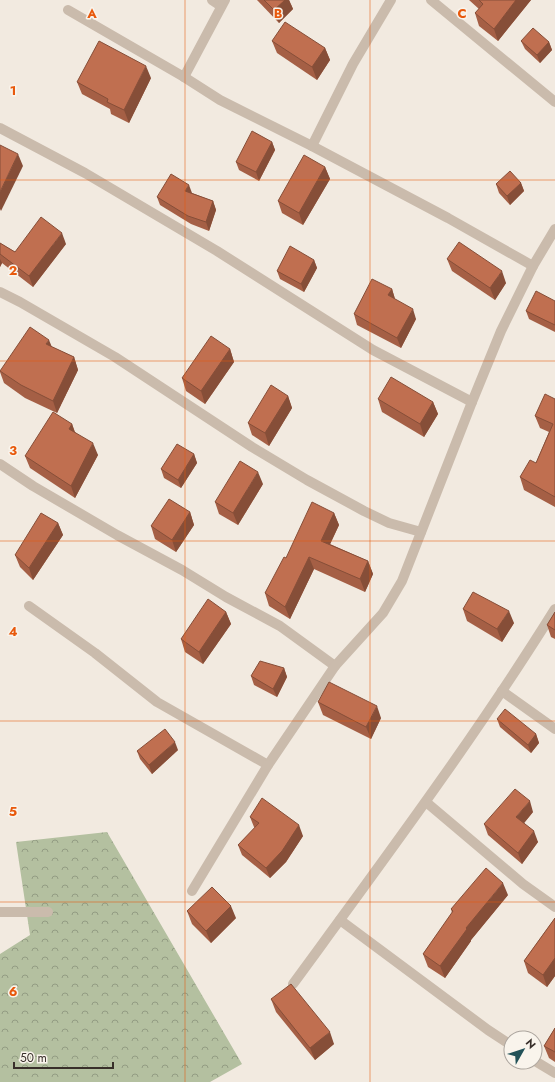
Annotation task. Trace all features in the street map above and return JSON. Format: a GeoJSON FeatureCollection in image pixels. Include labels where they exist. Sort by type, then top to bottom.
{"type":"FeatureCollection","features":[{"type":"Feature","properties":{"kind":"street"},"geometry":{"type":"LineString","coordinates":[[184,77],[223,3],[212,0]]}},
{"type":"Feature","properties":{"kind":"street"},"geometry":{"type":"LineString","coordinates":[[312,146],[352,64],[391,0]]}},
{"type":"Feature","properties":{"kind":"street"},"geometry":{"type":"LineString","coordinates":[[431,0],[555,102]]}},
{"type":"Feature","properties":{"kind":"street"},"geometry":{"type":"LineString","coordinates":[[68,10],[184,77],[220,100],[312,146],[448,218],[533,266]]}},
{"type":"Feature","properties":{"kind":"street"},"geometry":{"type":"LineString","coordinates":[[0,128],[84,173],[217,251],[373,350],[472,402]]}},
{"type":"Feature","properties":{"kind":"street"},"geometry":{"type":"LineString","coordinates":[[192,891],[268,766],[335,666],[383,613],[402,581],[501,331],[533,266],[555,229]]}},
{"type":"Feature","properties":{"kind":"street"},"geometry":{"type":"LineString","coordinates":[[0,292],[115,357],[252,447],[307,480],[389,523],[421,532]]}},
{"type":"Feature","properties":{"kind":"street"},"geometry":{"type":"LineString","coordinates":[[0,464],[33,486],[182,570],[226,597],[280,626],[335,666]]}},
{"type":"Feature","properties":{"kind":"street"},"geometry":{"type":"LineString","coordinates":[[29,606],[95,653],[157,702],[268,766]]}},
{"type":"Feature","properties":{"kind":"street"},"geometry":{"type":"LineString","coordinates":[[293,984],[426,802],[502,691],[555,609]]}},
{"type":"Feature","properties":{"kind":"street"},"geometry":{"type":"LineString","coordinates":[[502,691],[555,729]]}},
{"type":"Feature","properties":{"kind":"street"},"geometry":{"type":"LineString","coordinates":[[426,802],[523,884],[555,907]]}},
{"type":"Feature","properties":{"kind":"street"},"geometry":{"type":"LineString","coordinates":[[0,912],[48,912]]}},
{"type":"Feature","properties":{"kind":"street"},"geometry":{"type":"LineString","coordinates":[[340,920],[457,1008],[503,1040]]}},
{"type":"Feature","properties":{"kind":"street"},"geometry":{"type":"LineString","coordinates":[[543,1066],[555,1074]]}},
{"type":"Feature","properties":{"kind":"green space"},"geometry":{"type":"Polygon","coordinates":[[[107,832],[242,1064],[210,1082],[0,1082],[0,954],[30,935],[16,842],[107,832]]]}},
{"type":"Feature","properties":{"kind":"building"},"geometry":{"type":"Polygon","coordinates":[[[264,0],[285,0],[274,10],[264,0]]]}},
{"type":"Feature","properties":{"kind":"building"},"geometry":{"type":"Polygon","coordinates":[[[479,0],[516,0],[494,29],[475,13],[483,4],[479,0]]]}},
{"type":"Feature","properties":{"kind":"building"},"geometry":{"type":"Polygon","coordinates":[[[285,22],[325,48],[312,67],[272,41],[285,22]]]}},
{"type":"Feature","properties":{"kind":"building"},"geometry":{"type":"Polygon","coordinates":[[[533,28],[549,42],[537,55],[521,41],[533,28]]]}},
{"type":"Feature","properties":{"kind":"building"},"geometry":{"type":"Polygon","coordinates":[[[99,41],[146,66],[124,110],[107,102],[108,99],[77,82],[99,41]]]}},
{"type":"Feature","properties":{"kind":"building"},"geometry":{"type":"Polygon","coordinates":[[[252,131],[272,142],[256,172],[236,162],[252,131]]]}},
{"type":"Feature","properties":{"kind":"building"},"geometry":{"type":"Polygon","coordinates":[[[0,145],[18,154],[0,192],[0,145]]]}},
{"type":"Feature","properties":{"kind":"building"},"geometry":{"type":"Polygon","coordinates":[[[304,155],[325,167],[299,213],[278,201],[304,155]]]}},
{"type":"Feature","properties":{"kind":"building"},"geometry":{"type":"Polygon","coordinates":[[[510,171],[521,183],[507,196],[496,184],[510,171]]]}},
{"type":"Feature","properties":{"kind":"building"},"geometry":{"type":"Polygon","coordinates":[[[171,174],[189,185],[185,191],[213,201],[206,222],[188,216],[157,197],[171,174]]]}},
{"type":"Feature","properties":{"kind":"building"},"geometry":{"type":"Polygon","coordinates":[[[41,217],[62,233],[29,276],[0,254],[0,243],[15,252],[41,217]]]}},
{"type":"Feature","properties":{"kind":"building"},"geometry":{"type":"Polygon","coordinates":[[[459,242],[502,271],[490,288],[447,259],[459,242]]]}},
{"type":"Feature","properties":{"kind":"building"},"geometry":{"type":"Polygon","coordinates":[[[290,246],[314,260],[301,284],[277,271],[290,246]]]}},
{"type":"Feature","properties":{"kind":"building"},"geometry":{"type":"Polygon","coordinates":[[[372,279],[392,289],[388,295],[413,309],[397,338],[354,314],[372,279]]]}},
{"type":"Feature","properties":{"kind":"building"},"geometry":{"type":"Polygon","coordinates":[[[536,291],[555,301],[555,325],[526,311],[536,291]]]}},
{"type":"Feature","properties":{"kind":"building"},"geometry":{"type":"Polygon","coordinates":[[[30,327],[49,340],[46,344],[74,357],[53,401],[21,385],[0,371],[30,327]]]}},
{"type":"Feature","properties":{"kind":"building"},"geometry":{"type":"Polygon","coordinates":[[[211,336],[230,349],[201,391],[182,378],[211,336]]]}},
{"type":"Feature","properties":{"kind":"building"},"geometry":{"type":"Polygon","coordinates":[[[391,377],[433,402],[420,424],[378,399],[391,377]]]}},
{"type":"Feature","properties":{"kind":"building"},"geometry":{"type":"Polygon","coordinates":[[[271,385],[288,396],[265,433],[248,423],[271,385]]]}},
{"type":"Feature","properties":{"kind":"building"},"geometry":{"type":"Polygon","coordinates":[[[545,394],[555,399],[555,497],[520,477],[530,460],[536,463],[553,424],[535,416],[545,394]]]}},
{"type":"Feature","properties":{"kind":"building"},"geometry":{"type":"Polygon","coordinates":[[[53,412],[72,424],[69,429],[93,443],[71,486],[25,456],[53,412]]]}},
{"type":"Feature","properties":{"kind":"building"},"geometry":{"type":"Polygon","coordinates":[[[177,444],[194,454],[178,480],[161,469],[177,444]]]}},
{"type":"Feature","properties":{"kind":"building"},"geometry":{"type":"Polygon","coordinates":[[[240,461],[258,472],[233,513],[215,502],[240,461]]]}},
{"type":"Feature","properties":{"kind":"building"},"geometry":{"type":"Polygon","coordinates":[[[169,499],[190,512],[172,540],[151,526],[169,499]]]}},
{"type":"Feature","properties":{"kind":"building"},"geometry":{"type":"Polygon","coordinates":[[[312,502],[334,513],[321,541],[368,561],[360,579],[309,557],[285,607],[265,593],[284,557],[286,558],[312,502]]]}},
{"type":"Feature","properties":{"kind":"building"},"geometry":{"type":"Polygon","coordinates":[[[41,513],[58,523],[29,568],[15,555],[41,513]]]}},
{"type":"Feature","properties":{"kind":"building"},"geometry":{"type":"Polygon","coordinates":[[[473,592],[509,611],[497,629],[463,609],[473,592]]]}},
{"type":"Feature","properties":{"kind":"building"},"geometry":{"type":"Polygon","coordinates":[[[208,599],[226,612],[199,652],[181,639],[208,599]]]}},
{"type":"Feature","properties":{"kind":"building"},"geometry":{"type":"Polygon","coordinates":[[[555,612],[555,630],[547,625],[555,612]]]}},
{"type":"Feature","properties":{"kind":"building"},"geometry":{"type":"Polygon","coordinates":[[[260,661],[284,668],[273,689],[251,676],[260,661]]]}},
{"type":"Feature","properties":{"kind":"building"},"geometry":{"type":"Polygon","coordinates":[[[329,682],[377,706],[366,727],[318,702],[329,682]]]}},
{"type":"Feature","properties":{"kind":"building"},"geometry":{"type":"Polygon","coordinates":[[[505,709],[536,734],[528,745],[497,719],[505,709]]]}},
{"type":"Feature","properties":{"kind":"building"},"geometry":{"type":"Polygon","coordinates":[[[165,729],[175,742],[149,765],[137,751],[165,729]]]}},
{"type":"Feature","properties":{"kind":"building"},"geometry":{"type":"Polygon","coordinates":[[[515,789],[530,801],[516,817],[534,831],[518,853],[484,824],[515,789]]]}},
{"type":"Feature","properties":{"kind":"building"},"geometry":{"type":"Polygon","coordinates":[[[262,798],[299,825],[282,851],[266,868],[238,845],[259,823],[250,817],[262,798]]]}},
{"type":"Feature","properties":{"kind":"building"},"geometry":{"type":"Polygon","coordinates":[[[486,868],[503,883],[466,928],[467,929],[440,966],[423,954],[453,911],[451,909],[486,868]]]}},
{"type":"Feature","properties":{"kind":"building"},"geometry":{"type":"Polygon","coordinates":[[[212,887],[231,906],[206,931],[187,911],[212,887]]]}},
{"type":"Feature","properties":{"kind":"building"},"geometry":{"type":"Polygon","coordinates":[[[555,918],[555,958],[543,975],[524,961],[555,918]]]}},
{"type":"Feature","properties":{"kind":"building"},"geometry":{"type":"Polygon","coordinates":[[[291,984],[330,1032],[310,1048],[271,999],[291,984]]]}},
{"type":"Feature","properties":{"kind":"building"},"geometry":{"type":"Polygon","coordinates":[[[555,1028],[555,1052],[544,1046],[555,1028]]]}}]}
